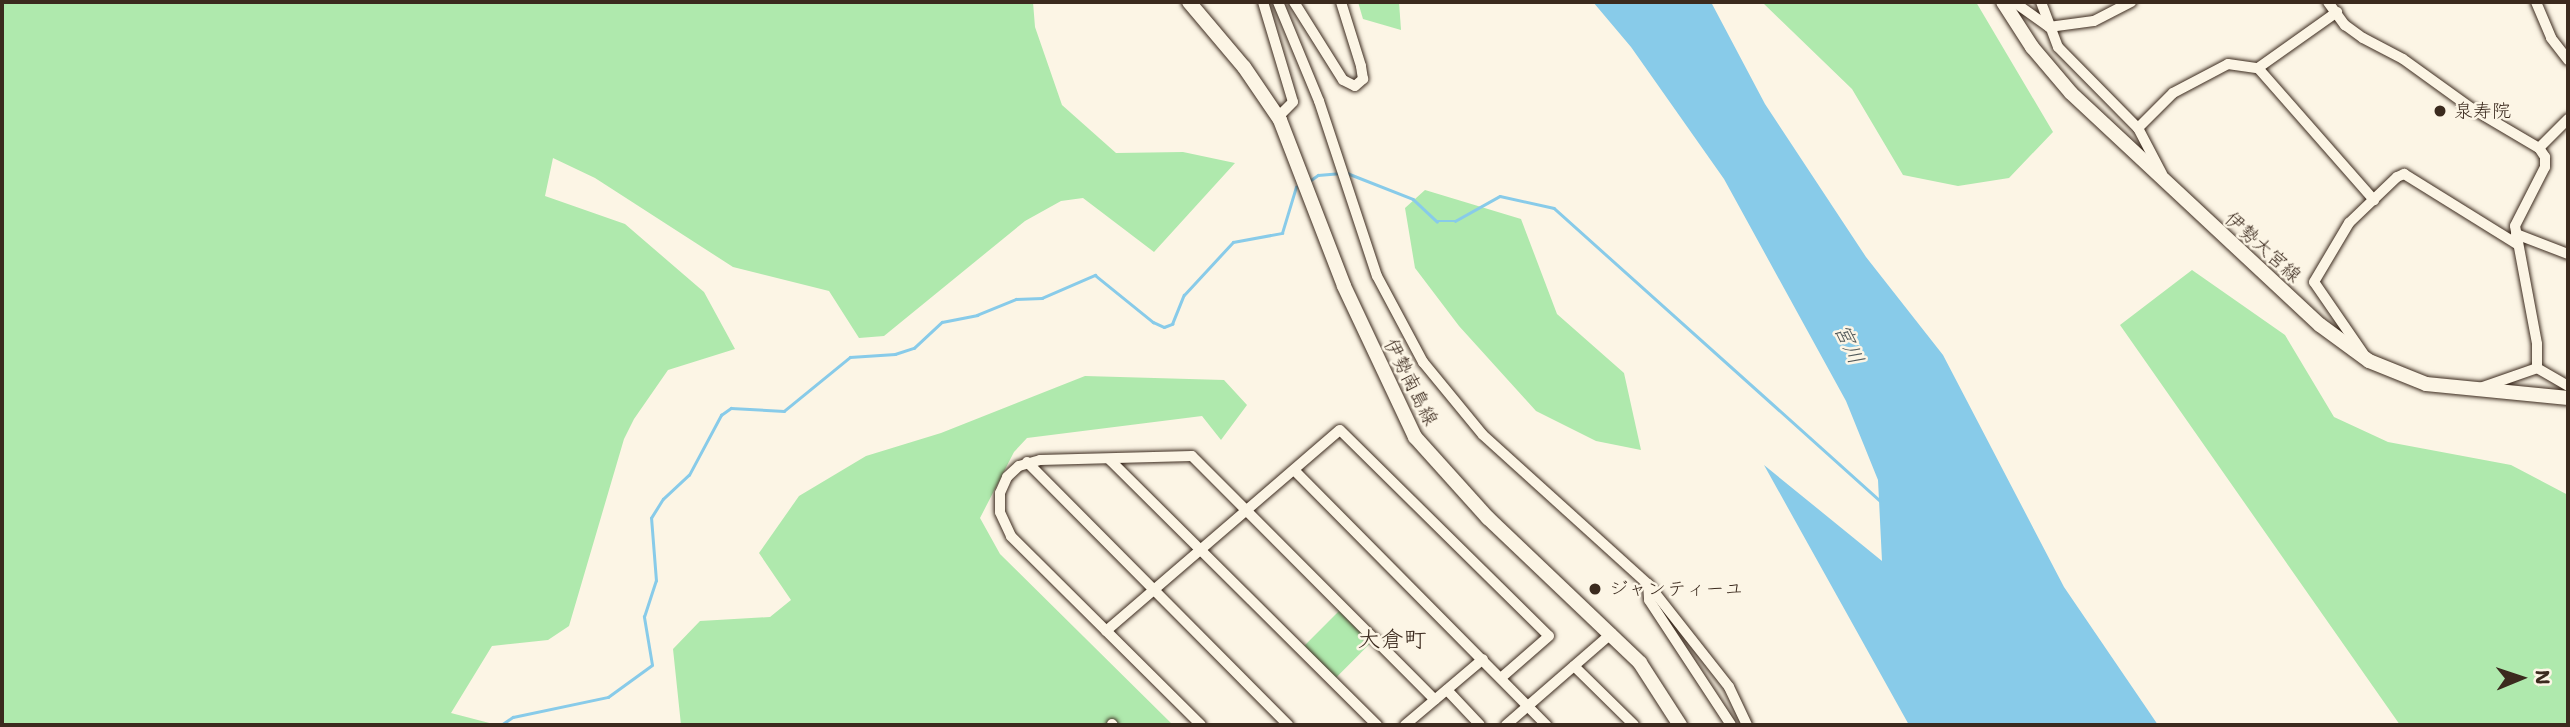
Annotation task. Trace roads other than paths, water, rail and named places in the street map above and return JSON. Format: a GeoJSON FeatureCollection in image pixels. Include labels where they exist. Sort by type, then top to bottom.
{"type":"FeatureCollection","features":[{"type":"Feature","properties":{"kind":"main road","name":"伊勢南島線"},"geometry":{"type":"LineString","coordinates":[[1189,2],[1244,67],[1278,117],[1344,286],[1415,436],[1488,518],[1612,633],[1640,663],[1679,725]]}},
{"type":"Feature","properties":{"kind":"main road","name":"伊勢大宮線"},"geometry":{"type":"LineString","coordinates":[[2003,2],[2032,47],[2071,93],[2170,189],[2320,325],[2369,361],[2426,384],[2568,398]]}},
{"type":"Feature","properties":{"kind":"street"},"geometry":{"type":"LineString","coordinates":[[1263,2],[1293,102],[1278,117]]}},
{"type":"Feature","properties":{"kind":"street"},"geometry":{"type":"LineString","coordinates":[[1278,2],[1319,100],[1377,276],[1423,362],[1483,435],[1648,584],[1729,687],[1748,725]]}},
{"type":"Feature","properties":{"kind":"street"},"geometry":{"type":"LineString","coordinates":[[1294,2],[1343,80],[1354,86],[1363,79],[1361,66],[1341,2]]}},
{"type":"Feature","properties":{"kind":"street"},"geometry":{"type":"LineString","coordinates":[[2014,2],[2049,27],[2094,21],[2131,2]]}},
{"type":"Feature","properties":{"kind":"street"},"geometry":{"type":"LineString","coordinates":[[2041,2],[2058,47],[2085,78],[2138,128],[2170,189]]}},
{"type":"Feature","properties":{"kind":"street"},"geometry":{"type":"LineString","coordinates":[[2258,68],[2333,8],[2345,2]]}},
{"type":"Feature","properties":{"kind":"street"},"geometry":{"type":"LineString","coordinates":[[2536,2],[2551,38],[2568,60]]}},
{"type":"Feature","properties":{"kind":"street"},"geometry":{"type":"LineString","coordinates":[[2333,8],[2362,38],[2403,59],[2539,148],[2545,167],[2515,226],[2537,344],[2537,368]]}},
{"type":"Feature","properties":{"kind":"street"},"geometry":{"type":"LineString","coordinates":[[2138,128],[2173,93],[2228,64],[2258,68],[2374,200]]}},
{"type":"Feature","properties":{"kind":"street"},"geometry":{"type":"LineString","coordinates":[[2539,148],[2568,119]]}},
{"type":"Feature","properties":{"kind":"street"},"geometry":{"type":"LineString","coordinates":[[2369,361],[2314,282],[2349,223],[2404,174],[2516,239],[2568,254]]}},
{"type":"Feature","properties":{"kind":"street"},"geometry":{"type":"LineString","coordinates":[[2477,389],[2537,368],[2568,386]]}},
{"type":"Feature","properties":{"kind":"street"},"geometry":{"type":"LineString","coordinates":[[1106,631],[1340,430],[1549,636],[1502,677]]}},
{"type":"Feature","properties":{"kind":"street"},"geometry":{"type":"LineString","coordinates":[[1200,725],[1011,536],[1002,521],[1003,485],[1027,462],[1192,456],[1435,700]]}},
{"type":"Feature","properties":{"kind":"street"},"geometry":{"type":"LineString","coordinates":[[1109,459],[1377,725]]}},
{"type":"Feature","properties":{"kind":"street"},"geometry":{"type":"LineString","coordinates":[[1027,462],[1288,725]]}},
{"type":"Feature","properties":{"kind":"street"},"geometry":{"type":"LineString","coordinates":[[1294,470],[1502,677],[1546,725]]}},
{"type":"Feature","properties":{"kind":"street"},"geometry":{"type":"LineString","coordinates":[[1648,584],[1649,600],[1731,725]]}},
{"type":"Feature","properties":{"kind":"street"},"geometry":{"type":"LineString","coordinates":[[1506,725],[1612,633]]}},
{"type":"Feature","properties":{"kind":"street"},"geometry":{"type":"LineString","coordinates":[[1405,725],[1483,659]]}},
{"type":"Feature","properties":{"kind":"street"},"geometry":{"type":"LineString","coordinates":[[1574,666],[1634,725]]}},
{"type":"Feature","properties":{"kind":"street"},"geometry":{"type":"LineString","coordinates":[[1447,690],[1480,725]]}},
{"type":"Feature","properties":{"kind":"water","name":"宮川"},"geometry":{"type":"Polygon","coordinates":[[[1593,2],[1711,2],[1765,104],[1866,257],[1943,355],[2064,587],[2158,725],[1909,725],[1764,465],[1882,561],[1878,480],[1846,401],[1724,179],[1631,47],[1593,2]]]}},
{"type":"Feature","properties":{"kind":"waterway"},"geometry":{"type":"LineString","coordinates":[[1308,182],[1318,175],[1341,173]]}},
{"type":"Feature","properties":{"kind":"waterway"},"geometry":{"type":"LineString","coordinates":[[1347,173],[1413,199],[1437,221],[1455,221],[1500,196],[1554,208],[1880,500]]}},
{"type":"Feature","properties":{"kind":"waterway"},"geometry":{"type":"LineString","coordinates":[[501,725],[513,717],[608,697],[652,665],[644,617],[656,581],[651,518],[663,499],[689,475],[721,415],[731,408],[784,411],[850,357],[895,354],[914,348],[942,322],[977,315],[1016,299],[1042,298],[1095,275],[1153,322],[1164,327],[1172,324],[1184,295],[1233,242],[1282,233],[1296,187]]}},
{"type":"Feature","properties":{"kind":"place","name":"泉寿院"},"geometry":{"type":"Point","coordinates":[2440,111]}},
{"type":"Feature","properties":{"kind":"place","name":"ジャンティーユ"},"geometry":{"type":"Point","coordinates":[1595,589]}},
{"type":"Feature","properties":{"kind":"district","name":"大倉町"},"geometry":{"type":"Point","coordinates":[1392,639]}}]}
